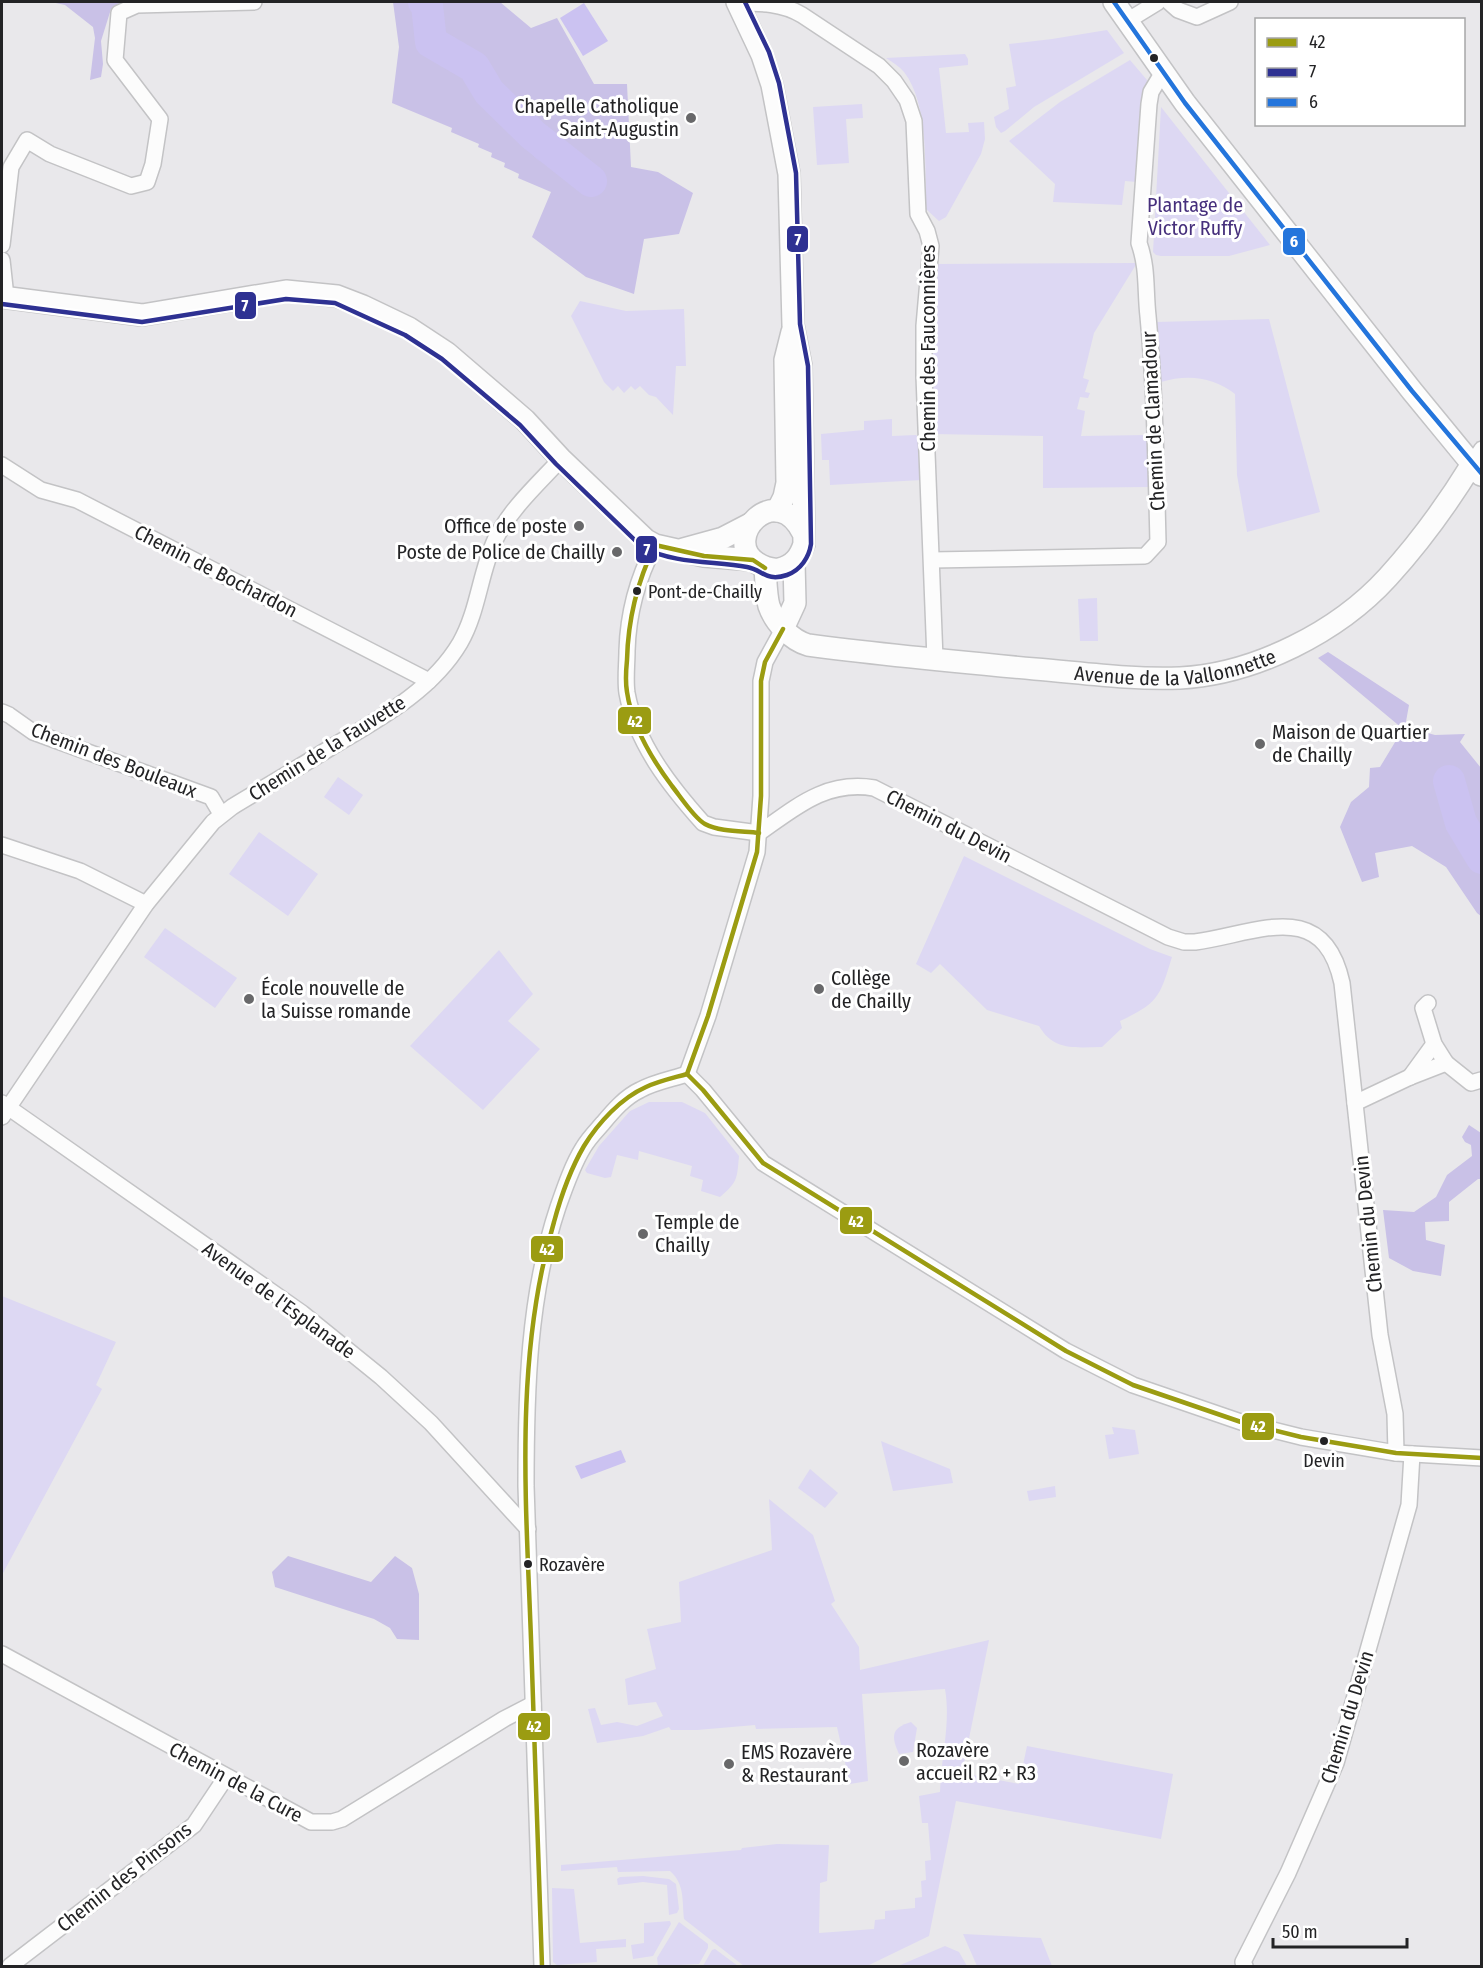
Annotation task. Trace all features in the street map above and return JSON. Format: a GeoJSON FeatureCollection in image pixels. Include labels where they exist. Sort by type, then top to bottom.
{"type":"FeatureCollection","features":[{"type":"Feature","properties":{"kind":"street"},"geometry":{"type":"LineString","coordinates":[[2,245],[11,167],[27,140],[50,154],[131,186],[147,182],[153,164],[160,119],[115,60],[119,13],[137,5],[254,2]]}},
{"type":"Feature","properties":{"kind":"street"},"geometry":{"type":"LineString","coordinates":[[2,260],[4,297],[142,315],[286,291],[338,296],[409,328],[447,353],[525,420],[561,459],[638,532],[655,545],[704,556],[759,564],[774,570],[785,568],[801,554],[804,544],[801,366],[793,325],[788,169],[772,85],[762,55],[738,2]]}},
{"type":"Feature","properties":{"kind":"street","name":"Chemin des Fauconnières"},"geometry":{"type":"LineString","coordinates":[[738,2],[790,8],[879,66],[894,81],[907,100],[914,121],[918,214],[927,231],[931,246],[924,326],[924,376],[935,659]]}},
{"type":"Feature","properties":{"kind":"street"},"geometry":{"type":"LineString","coordinates":[[1114,2],[1185,103],[1340,299],[1478,463]]}},
{"type":"Feature","properties":{"kind":"street"},"geometry":{"type":"LineString","coordinates":[[1127,21],[1158,2]]}},
{"type":"Feature","properties":{"kind":"street"},"geometry":{"type":"LineString","coordinates":[[1168,2],[1178,10],[1197,17],[1230,2]]}},
{"type":"Feature","properties":{"kind":"street","name":"Chemin de Clamadour"},"geometry":{"type":"LineString","coordinates":[[932,560],[1145,556],[1158,542],[1155,387],[1147,308],[1146,263],[1139,243],[1149,104],[1152,92],[1163,72]]}},
{"type":"Feature","properties":{"kind":"street"},"geometry":{"type":"LineString","coordinates":[[777,511],[784,497],[787,483],[785,360],[793,325]]}},
{"type":"Feature","properties":{"kind":"street","name":"Chemin de la Fauvette"},"geometry":{"type":"LineString","coordinates":[[4,1109],[146,904],[201,835],[221,814],[390,712],[445,665],[461,642],[478,598],[486,564],[496,539],[510,515],[561,459]]}},
{"type":"Feature","properties":{"kind":"street","name":"Avenue de la Vallonnette"},"geometry":{"type":"LineString","coordinates":[[783,629],[791,637],[808,645],[1103,675],[1182,678],[1230,670],[1265,659],[1329,626],[1387,579],[1478,463]]}},
{"type":"Feature","properties":{"kind":"street","name":"Chemin de Bochardon"},"geometry":{"type":"LineString","coordinates":[[2,465],[41,490],[77,500],[429,681]]}},
{"type":"Feature","properties":{"kind":"street"},"geometry":{"type":"LineString","coordinates":[[783,629],[769,606],[759,564],[745,545],[746,533],[756,517],[765,512],[777,511],[787,513],[797,521],[803,533]]}},
{"type":"Feature","properties":{"kind":"street"},"geometry":{"type":"LineString","coordinates":[[680,550],[723,538],[750,524]]}},
{"type":"Feature","properties":{"kind":"street"},"geometry":{"type":"LineString","coordinates":[[655,545],[645,565],[630,610],[627,640],[627,692],[633,712],[643,738],[658,765],[703,823],[714,827],[759,833]]}},
{"type":"Feature","properties":{"kind":"street"},"geometry":{"type":"LineString","coordinates":[[687,1074],[708,1016],[753,871],[759,833],[761,681],[765,662],[795,603],[794,562]]}},
{"type":"Feature","properties":{"kind":"street","name":"Chemin des Bouleaux"},"geometry":{"type":"LineString","coordinates":[[2,712],[33,732],[211,797],[221,814]]}},
{"type":"Feature","properties":{"kind":"street","name":"Chemin du Devin"},"geometry":{"type":"LineString","coordinates":[[759,833],[816,795],[856,785],[874,788],[1163,935],[1184,942],[1209,940],[1286,926],[1301,928],[1323,940],[1336,961],[1342,983],[1380,1335],[1404,1454],[1409,1505],[1336,1763],[1288,1873],[1243,1962],[1245,1966]]}},
{"type":"Feature","properties":{"kind":"street"},"geometry":{"type":"LineString","coordinates":[[2,844],[80,871],[146,904]]}},
{"type":"Feature","properties":{"kind":"street"},"geometry":{"type":"LineString","coordinates":[[1428,1003],[1423,1008],[1434,1044],[1446,1063],[1472,1083],[1481,1080]]}},
{"type":"Feature","properties":{"kind":"street"},"geometry":{"type":"LineString","coordinates":[[1410,1077],[1434,1044]]}},
{"type":"Feature","properties":{"kind":"street"},"geometry":{"type":"LineString","coordinates":[[1355,1103],[1446,1063]]}},
{"type":"Feature","properties":{"kind":"street"},"geometry":{"type":"LineString","coordinates":[[687,1074],[764,1163],[1066,1351],[1133,1385],[1241,1422],[1301,1437],[1404,1454],[1482,1458]]}},
{"type":"Feature","properties":{"kind":"street"},"geometry":{"type":"LineString","coordinates":[[542,1966],[526,1416],[540,1274],[551,1229],[563,1194],[572,1168],[584,1146],[621,1103],[639,1090],[687,1074]]}},
{"type":"Feature","properties":{"kind":"street","name":"Avenue de l'Esplanade"},"geometry":{"type":"LineString","coordinates":[[4,1109],[302,1313],[416,1408],[528,1529]]}},
{"type":"Feature","properties":{"kind":"street","name":"Chemin de la Cure"},"geometry":{"type":"LineString","coordinates":[[2,1654],[311,1822],[332,1822],[342,1819],[504,1719],[533,1704]]}},
{"type":"Feature","properties":{"kind":"street","name":"Chemin des Pinsons"},"geometry":{"type":"LineString","coordinates":[[10,1966],[194,1825],[226,1777]]}},
{"type":"Feature","properties":{"kind":"green space"},"geometry":{"type":"Polygon","coordinates":[[[1107,30],[1124,53],[1034,107],[1001,133],[996,127],[994,117],[1009,109],[1006,88],[1016,86],[1009,44],[1107,30]]]}},
{"type":"Feature","properties":{"kind":"green space"},"geometry":{"type":"Polygon","coordinates":[[[965,54],[968,65],[939,68],[946,133],[969,132],[968,123],[984,122],[985,139],[981,154],[946,217],[939,221],[926,209],[924,138],[918,101],[904,72],[886,58],[965,54]]]}},
{"type":"Feature","properties":{"kind":"green space"},"geometry":{"type":"Polygon","coordinates":[[[1130,60],[1147,80],[1137,182],[1125,181],[1122,205],[1053,202],[1055,184],[1009,141],[1060,102],[1130,60]]]}},
{"type":"Feature","properties":{"kind":"green space"},"geometry":{"type":"Polygon","coordinates":[[[862,104],[863,118],[846,119],[849,163],[817,165],[813,107],[862,104]]]}},
{"type":"Feature","properties":{"kind":"green space","name":"Plantage de Victor Ruffy"},"geometry":{"type":"Polygon","coordinates":[[[1161,107],[1270,245],[1229,256],[1161,256],[1153,252],[1161,107]]]}},
{"type":"Feature","properties":{"kind":"green space"},"geometry":{"type":"Polygon","coordinates":[[[1137,263],[1094,333],[1083,378],[1089,380],[1085,392],[1090,393],[1088,398],[1080,397],[1077,409],[1085,411],[1081,436],[1149,435],[1149,487],[1043,488],[1043,436],[931,434],[928,350],[936,264],[1137,263]]]}},
{"type":"Feature","properties":{"kind":"green space"},"geometry":{"type":"Polygon","coordinates":[[[580,301],[626,311],[684,309],[686,366],[676,366],[673,415],[656,397],[649,395],[640,386],[635,390],[631,386],[624,393],[618,386],[613,391],[604,382],[571,316],[580,301]]]}},
{"type":"Feature","properties":{"kind":"green space"},"geometry":{"type":"Polygon","coordinates":[[[1269,319],[1320,512],[1247,532],[1237,475],[1235,394],[1218,384],[1200,379],[1181,378],[1161,382],[1156,322],[1269,319]]]}},
{"type":"Feature","properties":{"kind":"green space"},"geometry":{"type":"Polygon","coordinates":[[[892,419],[892,436],[916,435],[920,438],[922,480],[830,485],[829,460],[822,460],[821,434],[864,430],[864,421],[892,419]]]}},
{"type":"Feature","properties":{"kind":"green space"},"geometry":{"type":"Polygon","coordinates":[[[1097,598],[1098,641],[1080,641],[1078,599],[1097,598]]]}},
{"type":"Feature","properties":{"kind":"green space"},"geometry":{"type":"Polygon","coordinates":[[[338,777],[363,795],[349,815],[324,797],[338,777]]]}},
{"type":"Feature","properties":{"kind":"green space"},"geometry":{"type":"Polygon","coordinates":[[[259,832],[318,874],[288,916],[229,874],[259,832]]]}},
{"type":"Feature","properties":{"kind":"green space"},"geometry":{"type":"Polygon","coordinates":[[[964,856],[1150,949],[1172,957],[1161,990],[1143,1009],[1120,1021],[1122,1028],[1102,1047],[1075,1047],[1052,1040],[1039,1026],[987,1010],[940,964],[931,973],[916,964],[964,856]]]}},
{"type":"Feature","properties":{"kind":"green space"},"geometry":{"type":"Polygon","coordinates":[[[165,928],[237,978],[215,1008],[144,957],[165,928]]]}},
{"type":"Feature","properties":{"kind":"green space"},"geometry":{"type":"Polygon","coordinates":[[[499,950],[533,994],[508,1021],[540,1049],[483,1110],[410,1046],[499,950]]]}},
{"type":"Feature","properties":{"kind":"green space"},"geometry":{"type":"Polygon","coordinates":[[[649,1102],[682,1102],[705,1113],[739,1156],[736,1179],[720,1197],[701,1191],[703,1180],[690,1176],[692,1166],[639,1151],[638,1160],[617,1155],[611,1177],[605,1178],[587,1173],[585,1170],[599,1146],[630,1111],[649,1102]]]}},
{"type":"Feature","properties":{"kind":"green space"},"geometry":{"type":"Polygon","coordinates":[[[2,1296],[116,1342],[96,1385],[102,1389],[2,1575],[2,1296]]]}},
{"type":"Feature","properties":{"kind":"green space"},"geometry":{"type":"Polygon","coordinates":[[[1112,1427],[1135,1430],[1139,1454],[1109,1459],[1105,1435],[1114,1434],[1112,1427]]]}},
{"type":"Feature","properties":{"kind":"green space"},"geometry":{"type":"Polygon","coordinates":[[[881,1441],[950,1469],[953,1483],[893,1491],[881,1441]]]}},
{"type":"Feature","properties":{"kind":"green space"},"geometry":{"type":"Polygon","coordinates":[[[810,1469],[838,1493],[825,1508],[798,1488],[810,1469]]]}},
{"type":"Feature","properties":{"kind":"green space"},"geometry":{"type":"Polygon","coordinates":[[[1055,1486],[1056,1497],[1029,1501],[1027,1491],[1055,1486]]]}},
{"type":"Feature","properties":{"kind":"green space"},"geometry":{"type":"Polygon","coordinates":[[[769,1499],[813,1535],[835,1601],[831,1604],[859,1647],[860,1670],[989,1640],[962,1773],[1019,1784],[1027,1746],[1173,1774],[1161,1839],[956,1801],[929,1936],[867,1966],[744,1966],[684,1919],[680,1887],[670,1871],[618,1872],[617,1867],[561,1871],[561,1865],[741,1850],[742,1848],[777,1844],[829,1845],[827,1881],[820,1883],[819,1933],[874,1929],[875,1920],[885,1919],[885,1911],[915,1908],[915,1898],[922,1897],[921,1881],[926,1880],[925,1861],[931,1860],[928,1823],[922,1823],[919,1796],[940,1792],[947,1715],[945,1689],[862,1694],[868,1781],[850,1784],[837,1727],[756,1729],[755,1725],[671,1730],[669,1727],[643,1736],[597,1743],[588,1709],[595,1708],[601,1725],[617,1722],[637,1726],[663,1716],[656,1702],[628,1705],[625,1679],[656,1669],[647,1629],[681,1622],[679,1582],[772,1550],[769,1499]]]}},
{"type":"Feature","properties":{"kind":"green space"},"geometry":{"type":"Polygon","coordinates":[[[911,1722],[917,1728],[913,1752],[899,1754],[894,1733],[904,1724],[911,1722]]]}},
{"type":"Feature","properties":{"kind":"green space"},"geometry":{"type":"Polygon","coordinates":[[[643,1876],[669,1879],[676,1884],[679,1909],[677,1913],[669,1915],[667,1885],[643,1882],[618,1885],[617,1879],[620,1877],[643,1876]]]}},
{"type":"Feature","properties":{"kind":"green space"},"geometry":{"type":"Polygon","coordinates":[[[552,1888],[574,1889],[580,1943],[626,1939],[626,1947],[596,1949],[597,1962],[557,1965],[553,1962],[552,1888]]]}},
{"type":"Feature","properties":{"kind":"green space"},"geometry":{"type":"Polygon","coordinates":[[[670,1921],[671,1924],[653,1956],[633,1959],[631,1945],[644,1943],[644,1923],[670,1921]]]}},
{"type":"Feature","properties":{"kind":"green space"},"geometry":{"type":"Polygon","coordinates":[[[679,1922],[708,1944],[708,1948],[699,1964],[658,1966],[657,1958],[679,1922]]]}},
{"type":"Feature","properties":{"kind":"green space"},"geometry":{"type":"Polygon","coordinates":[[[963,1934],[1041,1938],[1052,1966],[977,1966],[963,1934]]]}},
{"type":"Feature","properties":{"kind":"green space"},"geometry":{"type":"Polygon","coordinates":[[[945,1946],[959,1952],[967,1966],[898,1966],[945,1946]]]}},
{"type":"Feature","properties":{"kind":"green space"},"geometry":{"type":"Polygon","coordinates":[[[715,1949],[738,1966],[703,1966],[712,1950],[715,1949]]]}},
{"type":"Feature","properties":{"kind":"shaded area"},"geometry":{"type":"Polygon","coordinates":[[[51,2],[128,2],[111,9],[101,41],[103,64],[101,77],[90,80],[95,38],[93,27],[65,5],[51,2]]]}},
{"type":"Feature","properties":{"kind":"shaded area"},"geometry":{"type":"Polygon","coordinates":[[[393,2],[500,2],[531,28],[557,18],[594,84],[627,84],[631,167],[658,172],[693,193],[679,234],[644,239],[634,294],[586,277],[532,237],[551,192],[518,178],[519,174],[504,167],[505,163],[491,157],[492,153],[478,147],[479,144],[451,132],[452,128],[392,103],[399,47],[393,2]]]}},
{"type":"Feature","properties":{"kind":"shaded area"},"geometry":{"type":"Polygon","coordinates":[[[584,3],[608,41],[583,56],[560,18],[584,3]]]}},
{"type":"Feature","properties":{"kind":"shaded area"},"geometry":{"type":"Polygon","coordinates":[[[533,135],[554,136],[568,146],[577,156],[571,165],[547,164],[534,157],[530,144],[533,135]]]}},
{"type":"Feature","properties":{"kind":"shaded area"},"geometry":{"type":"Polygon","coordinates":[[[1328,652],[1409,705],[1405,727],[1435,735],[1465,734],[1460,742],[1481,768],[1481,916],[1446,867],[1412,846],[1375,853],[1379,877],[1362,882],[1340,827],[1351,802],[1369,787],[1370,768],[1380,767],[1403,729],[1318,658],[1328,652]]]}},
{"type":"Feature","properties":{"kind":"shaded area"},"geometry":{"type":"Polygon","coordinates":[[[1469,1125],[1481,1133],[1481,1179],[1449,1202],[1449,1221],[1425,1222],[1426,1240],[1445,1245],[1441,1276],[1413,1271],[1389,1258],[1383,1210],[1414,1212],[1436,1197],[1447,1175],[1472,1156],[1471,1145],[1462,1137],[1469,1125]]]}},
{"type":"Feature","properties":{"kind":"shaded area"},"geometry":{"type":"Polygon","coordinates":[[[621,1450],[626,1462],[581,1479],[575,1466],[621,1450]]]}},
{"type":"Feature","properties":{"kind":"shaded area"},"geometry":{"type":"Polygon","coordinates":[[[288,1556],[371,1582],[395,1556],[412,1568],[419,1594],[419,1640],[397,1639],[390,1628],[374,1619],[275,1587],[272,1572],[288,1556]]]}},
{"type":"Feature","properties":{"kind":"waterway"},"geometry":{"type":"LineString","coordinates":[[424,2],[427,5],[431,42],[474,67],[489,92],[533,135],[591,181]]}},
{"type":"Feature","properties":{"kind":"waterway"},"geometry":{"type":"LineString","coordinates":[[1449,781],[1461,823],[1482,858]]}},
{"type":"Feature","properties":{"kind":"transit line","name":"7"},"geometry":{"type":"LineString","coordinates":[[2,304],[142,322],[286,299],[335,303],[405,335],[442,359],[520,425],[556,464],[642,547],[680,559],[747,567],[774,577],[787,575],[804,562],[811,544],[808,366],[800,324],[796,173],[779,83],[769,52],[745,2]]}},
{"type":"Feature","properties":{"kind":"transit line","name":"6"},"geometry":{"type":"LineString","coordinates":[[1114,2],[1185,103],[1412,391],[1482,474]]}},
{"type":"Feature","properties":{"kind":"transit line","name":"42"},"geometry":{"type":"LineString","coordinates":[[655,545],[638,587],[629,630],[626,684],[633,717],[657,764],[696,817],[705,824],[717,828],[759,833]]}},
{"type":"Feature","properties":{"kind":"transit line","name":"42"},"geometry":{"type":"LineString","coordinates":[[655,545],[704,556],[753,560],[765,568]]}},
{"type":"Feature","properties":{"kind":"transit line","name":"42"},"geometry":{"type":"LineString","coordinates":[[687,1074],[708,1016],[757,852],[761,796],[761,681],[765,662],[783,629]]}},
{"type":"Feature","properties":{"kind":"transit line","name":"42"},"geometry":{"type":"LineString","coordinates":[[687,1074],[763,1163],[1066,1351],[1133,1385],[1241,1422],[1301,1437],[1396,1453],[1482,1458]]}},
{"type":"Feature","properties":{"kind":"transit line","name":"42"},"geometry":{"type":"LineString","coordinates":[[542,1966],[526,1482],[528,1377],[541,1273],[570,1174],[584,1146],[596,1129],[619,1104],[637,1092],[651,1085],[687,1074]]}},
{"type":"Feature","properties":{"kind":"place","name":"Chapelle Catholique Saint-Augustin"},"geometry":{"type":"Point","coordinates":[691,118]}},
{"type":"Feature","properties":{"kind":"place","name":"Office de poste"},"geometry":{"type":"Point","coordinates":[579,526]}},
{"type":"Feature","properties":{"kind":"place","name":"Poste de Police de Chailly"},"geometry":{"type":"Point","coordinates":[617,552]}},
{"type":"Feature","properties":{"kind":"place","name":"Pont-de-Chailly"},"geometry":{"type":"Point","coordinates":[637,591]}},
{"type":"Feature","properties":{"kind":"place","name":"Maison de Quartier de Chailly"},"geometry":{"type":"Point","coordinates":[1260,744]}},
{"type":"Feature","properties":{"kind":"place","name":"Collège de Chailly"},"geometry":{"type":"Point","coordinates":[819,989]}},
{"type":"Feature","properties":{"kind":"place","name":"École nouvelle de la Suisse romande"},"geometry":{"type":"Point","coordinates":[249,999]}},
{"type":"Feature","properties":{"kind":"place","name":"Temple de Chailly"},"geometry":{"type":"Point","coordinates":[643,1234]}},
{"type":"Feature","properties":{"kind":"place","name":"Devin"},"geometry":{"type":"Point","coordinates":[1324,1441]}},
{"type":"Feature","properties":{"kind":"place","name":"Rozavère"},"geometry":{"type":"Point","coordinates":[528,1564]}},
{"type":"Feature","properties":{"kind":"place","name":"Rozavère accueil R2 + R3"},"geometry":{"type":"Point","coordinates":[904,1761]}},
{"type":"Feature","properties":{"kind":"place","name":"EMS Rozavère & Restaurant"},"geometry":{"type":"Point","coordinates":[729,1764]}}]}
